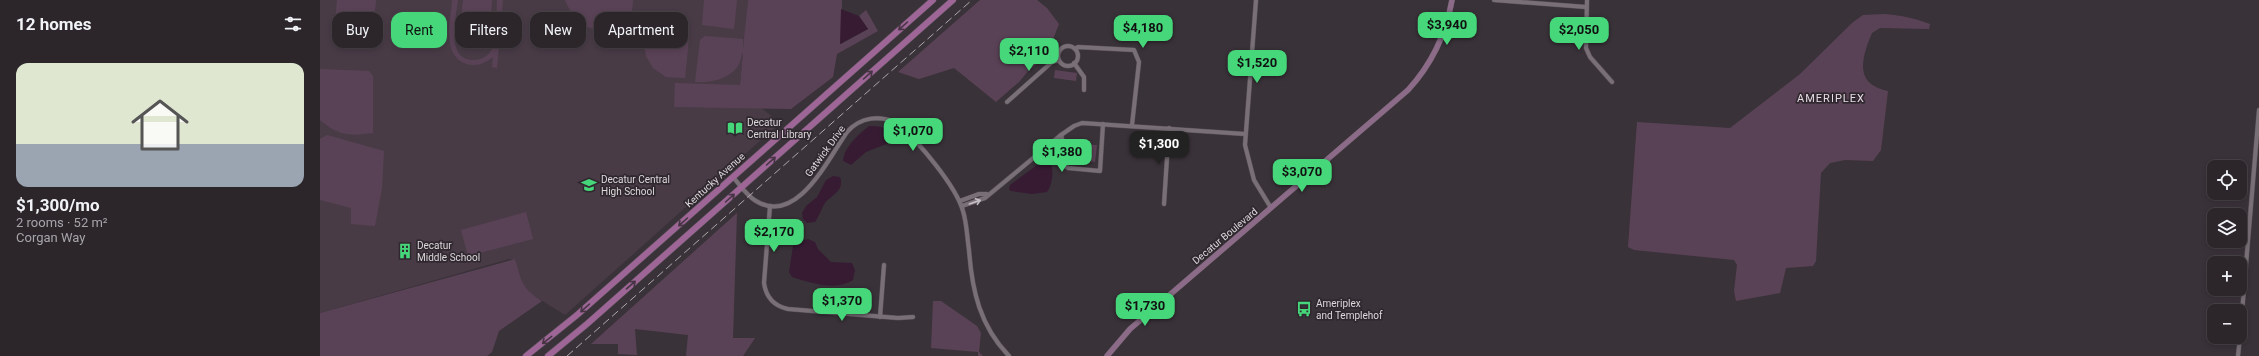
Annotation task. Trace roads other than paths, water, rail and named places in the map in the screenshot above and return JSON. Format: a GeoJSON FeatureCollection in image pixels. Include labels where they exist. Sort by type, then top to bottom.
{"type":"FeatureCollection","features":[{"type":"Feature","properties":{"kind":"main road","name":"Kentucky Avenue"},"geometry":{"type":"LineString","coordinates":[[526,356],[577,315],[933,0]]}},
{"type":"Feature","properties":{"kind":"main road"},"geometry":{"type":"LineString","coordinates":[[548,356],[953,0]]}},
{"type":"Feature","properties":{"kind":"street"},"geometry":{"type":"LineString","coordinates":[[1256,0],[1245,134],[1250,170],[1258,188],[1272,208]]}},
{"type":"Feature","properties":{"kind":"street","name":"Decatur Boulevard"},"geometry":{"type":"LineString","coordinates":[[1106,356],[1130,329],[1272,208],[1410,87],[1436,49],[1446,26],[1452,0]]}},
{"type":"Feature","properties":{"kind":"street"},"geometry":{"type":"LineString","coordinates":[[1494,0],[1586,7]]}},
{"type":"Feature","properties":{"kind":"street"},"geometry":{"type":"LineString","coordinates":[[1587,0],[1587,50],[1612,82]]}},
{"type":"Feature","properties":{"kind":"street"},"geometry":{"type":"LineString","coordinates":[[1069,46],[1075,49],[1077,58],[1074,64],[1066,66],[1059,60],[1058,54],[1063,47],[1069,46]]}},
{"type":"Feature","properties":{"kind":"street"},"geometry":{"type":"LineString","coordinates":[[1075,49],[1078,46],[1134,50],[1139,62],[1132,125]]}},
{"type":"Feature","properties":{"kind":"street"},"geometry":{"type":"LineString","coordinates":[[1007,102],[1052,62],[1059,60]]}},
{"type":"Feature","properties":{"kind":"street"},"geometry":{"type":"LineString","coordinates":[[1074,64],[1084,77],[1084,90]]}},
{"type":"Feature","properties":{"kind":"street"},"geometry":{"type":"LineString","coordinates":[[2243,304],[2259,110]]}},
{"type":"Feature","properties":{"kind":"street","name":"Gatwick Drive"},"geometry":{"type":"LineString","coordinates":[[770,206],[785,205],[800,197],[850,129],[864,120],[877,118],[890,120],[902,128],[947,178],[960,201],[976,302],[990,332],[1009,356]]}},
{"type":"Feature","properties":{"kind":"street"},"geometry":{"type":"LineString","coordinates":[[962,206],[982,199],[1074,126],[1082,123],[1132,125],[1245,134]]}},
{"type":"Feature","properties":{"kind":"street"},"geometry":{"type":"LineString","coordinates":[[1061,136],[1064,146],[1063,164],[1068,168],[1100,171],[1103,124]]}},
{"type":"Feature","properties":{"kind":"street"},"geometry":{"type":"LineString","coordinates":[[1164,204],[1169,128]]}},
{"type":"Feature","properties":{"kind":"street"},"geometry":{"type":"LineString","coordinates":[[733,177],[756,201],[770,206],[764,282],[768,296],[775,304],[788,309],[880,317],[914,317]]}},
{"type":"Feature","properties":{"kind":"street"},"geometry":{"type":"LineString","coordinates":[[960,201],[979,194],[987,194]]}},
{"type":"Feature","properties":{"kind":"street"},"geometry":{"type":"LineString","coordinates":[[880,317],[884,265]]}},
{"type":"Feature","properties":{"kind":"street"},"geometry":{"type":"LineString","coordinates":[[2238,356],[2239,344]]}},
{"type":"Feature","properties":{"kind":"railway"},"geometry":{"type":"LineString","coordinates":[[567,356],[972,0]]}},
{"type":"Feature","properties":{"kind":"place","name":"Decatur Central Library"},"geometry":{"type":"Point","coordinates":[735,128]}},
{"type":"Feature","properties":{"kind":"place","name":"Decatur Central High School"},"geometry":{"type":"Point","coordinates":[589,185]}},
{"type":"Feature","properties":{"kind":"place","name":"Decatur Middle School"},"geometry":{"type":"Point","coordinates":[405,251]}},
{"type":"Feature","properties":{"kind":"place","name":"Ameriplex and Templehof"},"geometry":{"type":"Point","coordinates":[1304,309]}},
{"type":"Feature","properties":{"kind":"district","name":"AMERIPLEX"},"geometry":{"type":"Point","coordinates":[1831,98]}}]}
